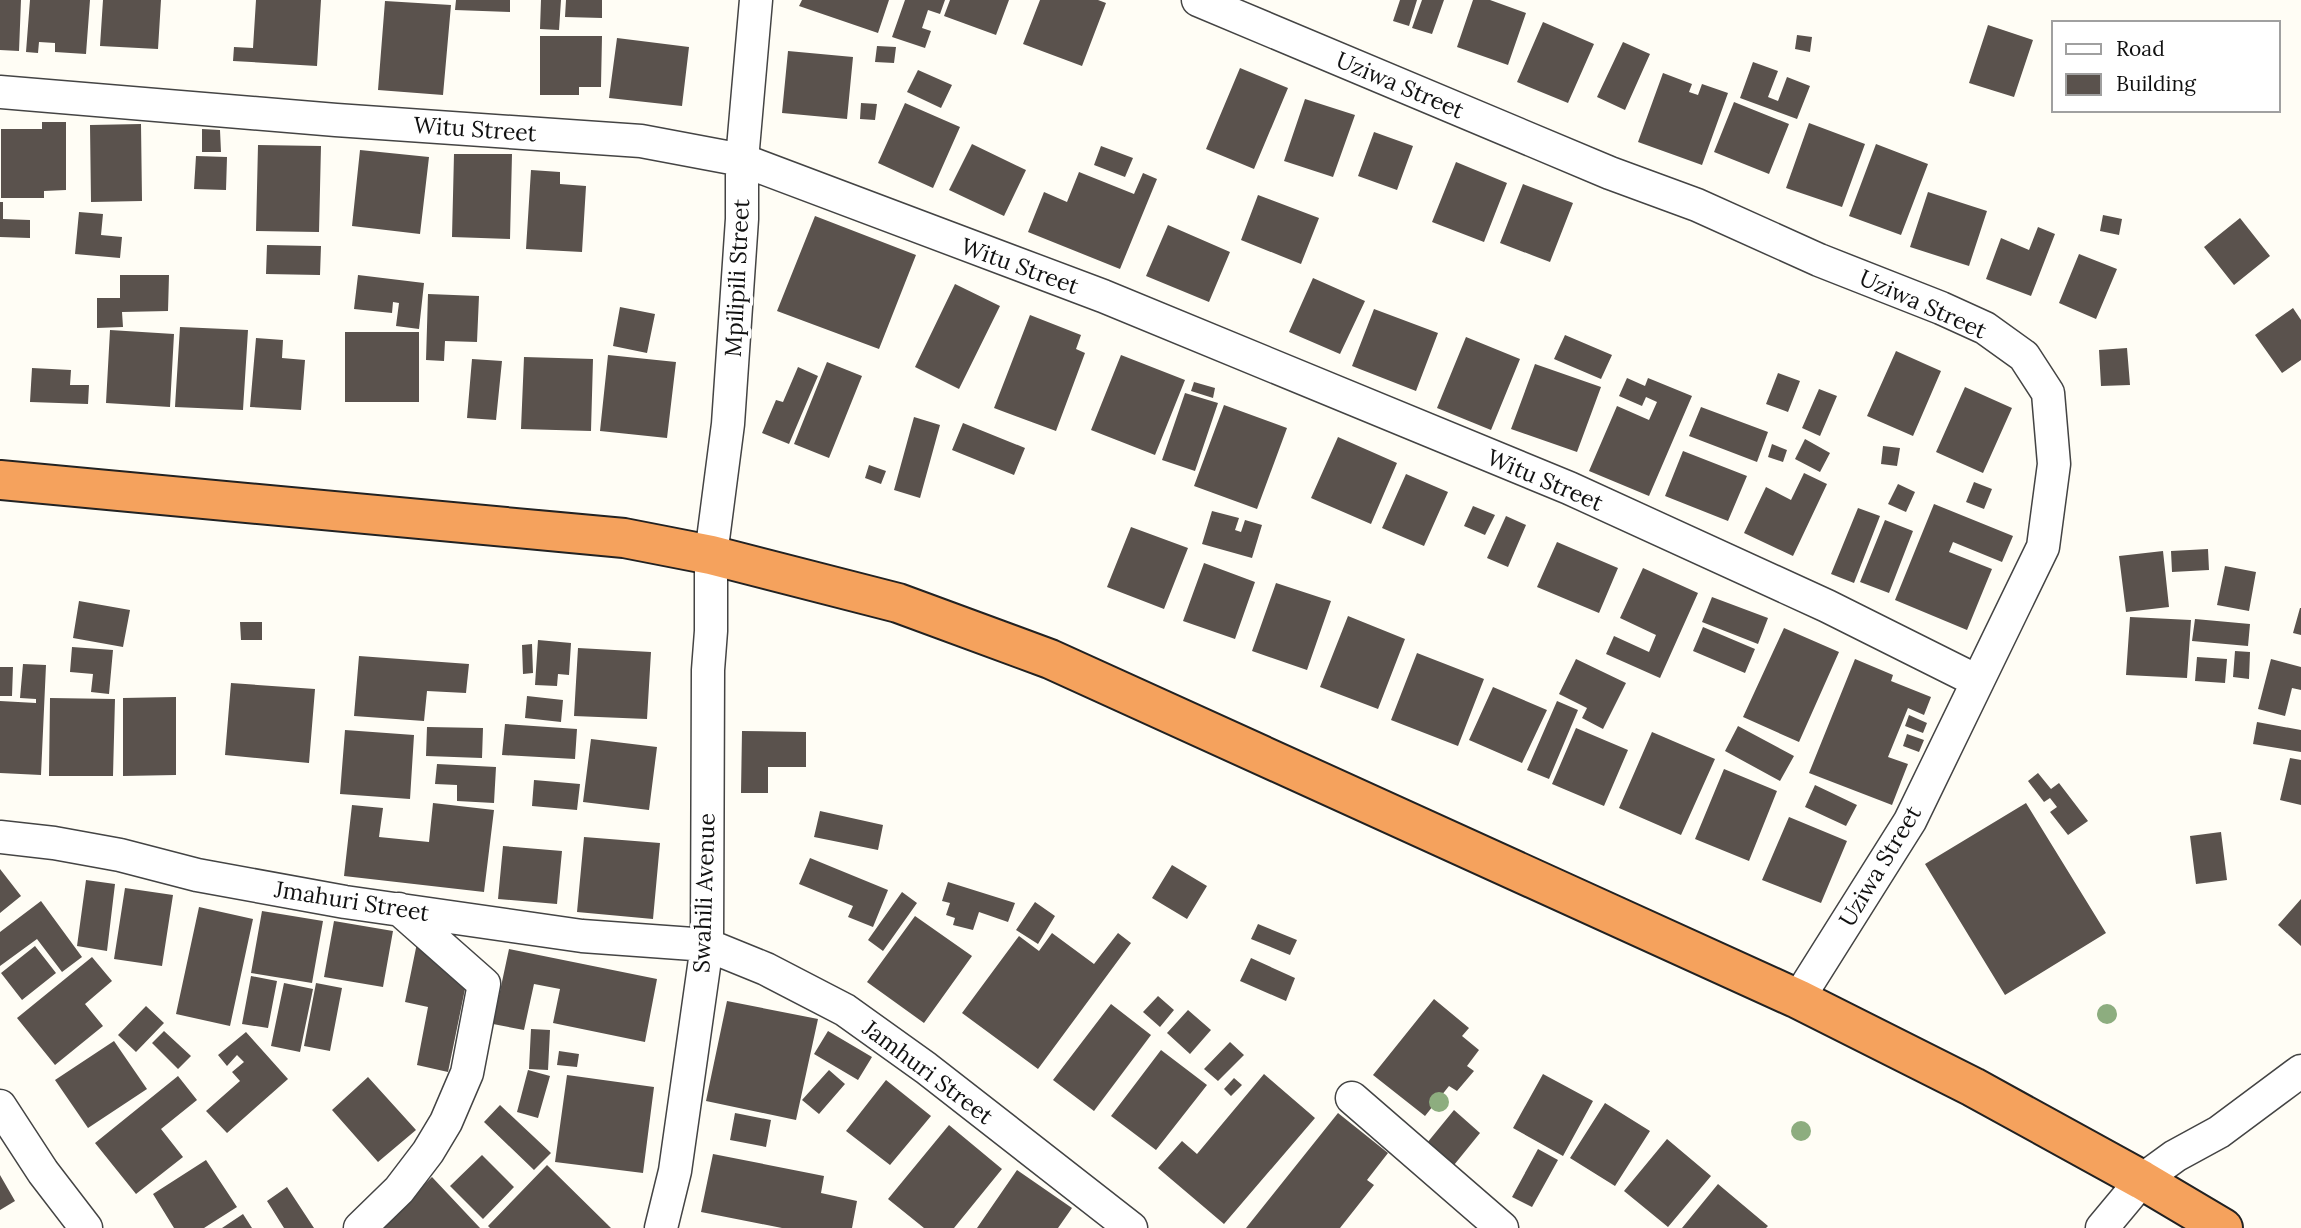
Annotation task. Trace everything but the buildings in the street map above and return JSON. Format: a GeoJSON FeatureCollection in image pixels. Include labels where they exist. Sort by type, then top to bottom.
{"type":"FeatureCollection","features":[{"type":"Feature","properties":{"kind":"highway"},"geometry":{"type":"LineString","coordinates":[[0,480],[624,537],[712,555],[898,603],[1050,659],[1798,999],[1973,1087],[2223,1228]]}},
{"type":"Feature","properties":{"kind":"street","name":"Mpilipili Street"},"geometry":{"type":"LineString","coordinates":[[712,555],[728,424],[742,219],[742,160],[755,0]]}},
{"type":"Feature","properties":{"kind":"street","name":"Uziwa Street"},"geometry":{"type":"LineString","coordinates":[[1198,0],[1610,173],[1697,205],[1819,260],[1985,328],[2024,356],[2048,393],[2054,464],[2043,547],[1910,821],[1798,999]]}},
{"type":"Feature","properties":{"kind":"street","name":"Witu Street"},"geometry":{"type":"LineString","coordinates":[[0,92],[336,120],[629,140],[742,160],[1103,296],[1569,488],[1827,606],[1977,681]]}},
{"type":"Feature","properties":{"kind":"street","name":"Swahili Avenue"},"geometry":{"type":"LineString","coordinates":[[661,1228],[675,1171],[707,945],[708,670],[712,555]]}},
{"type":"Feature","properties":{"kind":"street","name":"Jmahuri Street"},"geometry":{"type":"LineString","coordinates":[[0,837],[120,855],[197,875],[345,902],[582,936],[707,945]]}},
{"type":"Feature","properties":{"kind":"street"},"geometry":{"type":"LineString","coordinates":[[359,1228],[399,1190],[428,1152],[446,1122],[467,1073],[484,984],[399,909]]}},
{"type":"Feature","properties":{"kind":"street","name":"Jamhuri Street"},"geometry":{"type":"LineString","coordinates":[[707,945],[766,969],[845,1010],[926,1068],[1131,1228]]}},
{"type":"Feature","properties":{"kind":"street"},"geometry":{"type":"LineString","coordinates":[[2102,1228],[2142,1180],[2175,1156],[2219,1132],[2301,1071]]}},
{"type":"Feature","properties":{"kind":"street"},"geometry":{"type":"LineString","coordinates":[[1352,1098],[1502,1228]]}},
{"type":"Feature","properties":{"kind":"street"},"geometry":{"type":"LineString","coordinates":[[0,1106],[43,1172],[86,1228]]}}]}
